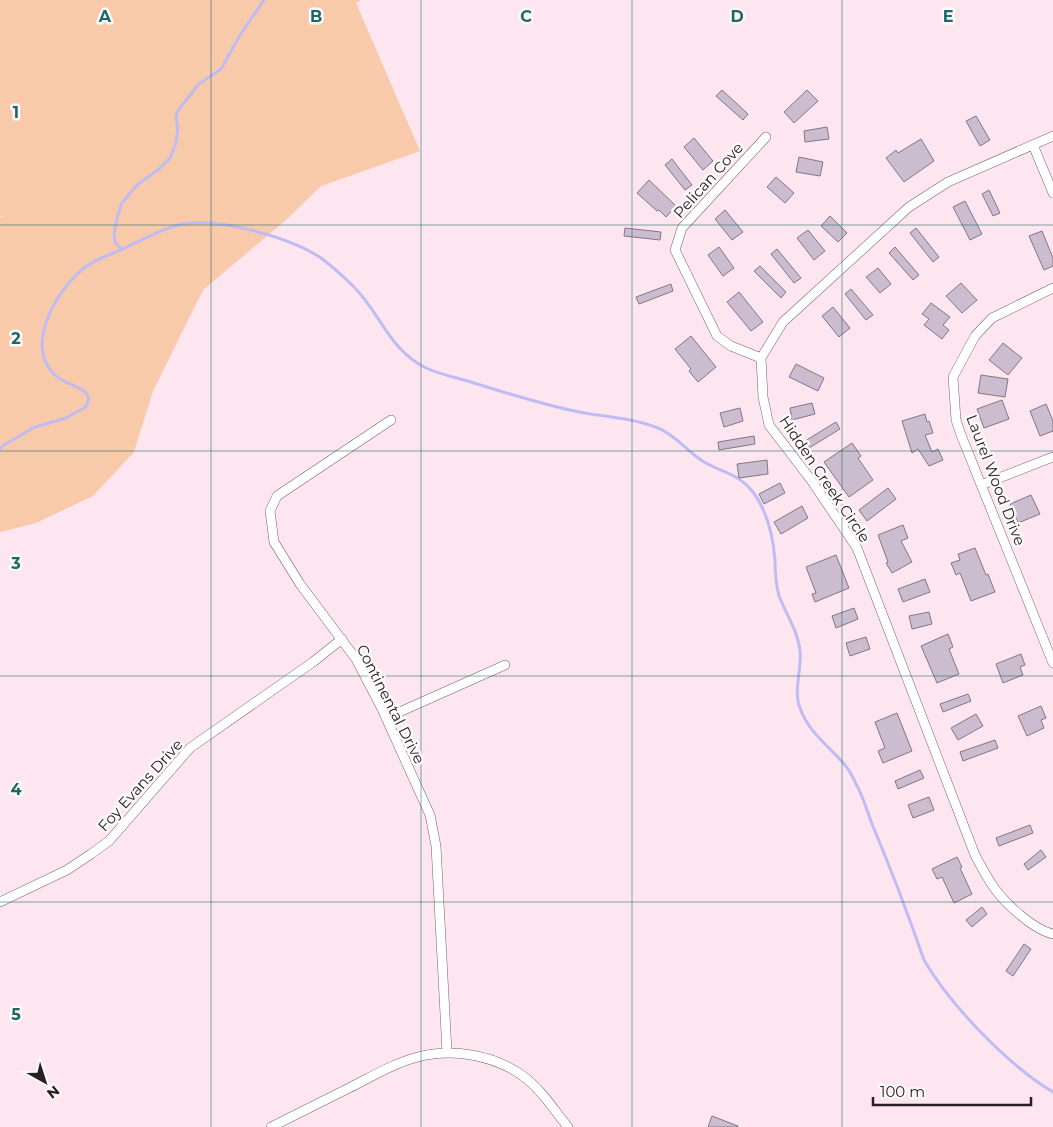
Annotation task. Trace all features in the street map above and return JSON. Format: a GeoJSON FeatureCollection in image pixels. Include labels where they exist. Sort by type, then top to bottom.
{"type":"FeatureCollection","features":[{"type":"Feature","properties":{"kind":"street"},"geometry":{"type":"LineString","coordinates":[[761,358],[783,322],[909,207],[948,182],[1053,136]]}},
{"type":"Feature","properties":{"kind":"street","name":"Pelican Cove"},"geometry":{"type":"LineString","coordinates":[[761,358],[731,346],[717,336],[675,250],[682,228],[766,137]]}},
{"type":"Feature","properties":{"kind":"street"},"geometry":{"type":"LineString","coordinates":[[1033,145],[1053,193]]}},
{"type":"Feature","properties":{"kind":"street","name":"Laurel Wood Drive"},"geometry":{"type":"LineString","coordinates":[[1053,288],[992,318],[975,336],[953,377],[956,420],[1053,663]]}},
{"type":"Feature","properties":{"kind":"street","name":"Hidden Creek Circle"},"geometry":{"type":"LineString","coordinates":[[761,358],[763,397],[769,425],[811,480],[857,548],[975,855],[996,890],[1022,916],[1044,932],[1053,934]]}},
{"type":"Feature","properties":{"kind":"street","name":"Continental Drive"},"geometry":{"type":"LineString","coordinates":[[391,420],[277,496],[270,511],[274,542],[300,584],[356,659],[386,718],[430,815],[436,846],[447,1052]]}},
{"type":"Feature","properties":{"kind":"street"},"geometry":{"type":"LineString","coordinates":[[981,485],[1053,457]]}},
{"type":"Feature","properties":{"kind":"street","name":"Foy Evans Drive"},"geometry":{"type":"LineString","coordinates":[[0,902],[67,870],[91,854],[109,840],[190,748],[342,639]]}},
{"type":"Feature","properties":{"kind":"street"},"geometry":{"type":"LineString","coordinates":[[386,718],[505,665]]}},
{"type":"Feature","properties":{"kind":"street"},"geometry":{"type":"LineString","coordinates":[[271,1127],[385,1070],[417,1057],[447,1052],[467,1054],[503,1064],[524,1077],[541,1093],[568,1127]]}},
{"type":"Feature","properties":{"kind":"shaded area"},"geometry":{"type":"Polygon","coordinates":[[[0,0],[361,0],[356,3],[420,151],[321,186],[286,220],[203,290],[153,391],[134,452],[93,496],[36,523],[0,532],[0,217],[4,217],[0,216],[0,0]]]}},
{"type":"Feature","properties":{"kind":"building"},"geometry":{"type":"Polygon","coordinates":[[[722,90],[748,114],[743,120],[716,96],[722,90]]]}},
{"type":"Feature","properties":{"kind":"building"},"geometry":{"type":"Polygon","coordinates":[[[807,90],[818,101],[794,123],[784,112],[807,90]]]}},
{"type":"Feature","properties":{"kind":"building"},"geometry":{"type":"Polygon","coordinates":[[[976,116],[990,140],[980,146],[966,121],[976,116]]]}},
{"type":"Feature","properties":{"kind":"building"},"geometry":{"type":"Polygon","coordinates":[[[827,127],[829,139],[805,142],[804,131],[827,127]]]}},
{"type":"Feature","properties":{"kind":"building"},"geometry":{"type":"Polygon","coordinates":[[[694,138],[713,161],[703,170],[684,147],[694,138]]]}},
{"type":"Feature","properties":{"kind":"building"},"geometry":{"type":"Polygon","coordinates":[[[921,139],[934,161],[904,182],[886,158],[896,150],[898,153],[921,139]]]}},
{"type":"Feature","properties":{"kind":"building"},"geometry":{"type":"Polygon","coordinates":[[[799,157],[823,162],[820,176],[796,172],[799,157]]]}},
{"type":"Feature","properties":{"kind":"building"},"geometry":{"type":"Polygon","coordinates":[[[672,159],[692,185],[685,190],[665,165],[672,159]]]}},
{"type":"Feature","properties":{"kind":"building"},"geometry":{"type":"Polygon","coordinates":[[[776,177],[794,193],[785,203],[767,187],[776,177]]]}},
{"type":"Feature","properties":{"kind":"building"},"geometry":{"type":"Polygon","coordinates":[[[649,180],[676,206],[666,217],[637,193],[649,180]]]}},
{"type":"Feature","properties":{"kind":"building"},"geometry":{"type":"Polygon","coordinates":[[[989,190],[1000,213],[993,216],[982,194],[989,190]]]}},
{"type":"Feature","properties":{"kind":"building"},"geometry":{"type":"Polygon","coordinates":[[[965,201],[982,234],[970,240],[953,207],[965,201]]]}},
{"type":"Feature","properties":{"kind":"building"},"geometry":{"type":"Polygon","coordinates":[[[725,210],[743,232],[732,240],[715,219],[725,210]]]}},
{"type":"Feature","properties":{"kind":"building"},"geometry":{"type":"Polygon","coordinates":[[[830,216],[847,233],[838,242],[821,226],[830,216]]]}},
{"type":"Feature","properties":{"kind":"building"},"geometry":{"type":"Polygon","coordinates":[[[625,228],[661,232],[660,240],[624,236],[625,228]]]}},
{"type":"Feature","properties":{"kind":"building"},"geometry":{"type":"Polygon","coordinates":[[[916,228],[939,257],[933,262],[910,233],[916,228]]]}},
{"type":"Feature","properties":{"kind":"building"},"geometry":{"type":"Polygon","coordinates":[[[808,230],[825,251],[814,260],[797,238],[808,230]]]}},
{"type":"Feature","properties":{"kind":"building"},"geometry":{"type":"Polygon","coordinates":[[[1042,231],[1053,258],[1053,266],[1044,270],[1029,236],[1042,231]]]}},
{"type":"Feature","properties":{"kind":"building"},"geometry":{"type":"Polygon","coordinates":[[[719,247],[734,268],[723,276],[708,255],[719,247]]]}},
{"type":"Feature","properties":{"kind":"building"},"geometry":{"type":"Polygon","coordinates":[[[895,247],[919,275],[913,280],[889,253],[895,247]]]}},
{"type":"Feature","properties":{"kind":"building"},"geometry":{"type":"Polygon","coordinates":[[[777,249],[801,278],[794,283],[771,254],[777,249]]]}},
{"type":"Feature","properties":{"kind":"building"},"geometry":{"type":"Polygon","coordinates":[[[760,266],[786,292],[781,298],[754,271],[760,266]]]}},
{"type":"Feature","properties":{"kind":"building"},"geometry":{"type":"Polygon","coordinates":[[[878,268],[891,284],[880,293],[866,277],[878,268]]]}},
{"type":"Feature","properties":{"kind":"building"},"geometry":{"type":"Polygon","coordinates":[[[961,283],[977,300],[962,313],[946,296],[961,283]]]}},
{"type":"Feature","properties":{"kind":"building"},"geometry":{"type":"Polygon","coordinates":[[[671,284],[673,291],[639,304],[636,297],[671,284]]]}},
{"type":"Feature","properties":{"kind":"building"},"geometry":{"type":"Polygon","coordinates":[[[851,289],[873,315],[866,320],[845,294],[851,289]]]}},
{"type":"Feature","properties":{"kind":"building"},"geometry":{"type":"Polygon","coordinates":[[[739,292],[763,322],[751,331],[727,302],[739,292]]]}},
{"type":"Feature","properties":{"kind":"building"},"geometry":{"type":"Polygon","coordinates":[[[931,303],[950,317],[943,325],[949,330],[942,339],[924,325],[929,319],[922,314],[931,303]]]}},
{"type":"Feature","properties":{"kind":"building"},"geometry":{"type":"Polygon","coordinates":[[[833,307],[850,328],[839,337],[822,316],[833,307]]]}},
{"type":"Feature","properties":{"kind":"building"},"geometry":{"type":"Polygon","coordinates":[[[691,336],[716,367],[698,382],[689,371],[691,369],[675,349],[691,336]]]}},
{"type":"Feature","properties":{"kind":"building"},"geometry":{"type":"Polygon","coordinates":[[[1003,343],[1022,358],[1008,375],[989,360],[1003,343]]]}},
{"type":"Feature","properties":{"kind":"building"},"geometry":{"type":"Polygon","coordinates":[[[796,364],[824,378],[818,391],[789,377],[796,364]]]}},
{"type":"Feature","properties":{"kind":"building"},"geometry":{"type":"Polygon","coordinates":[[[981,375],[1008,379],[1005,397],[978,393],[981,375]]]}},
{"type":"Feature","properties":{"kind":"building"},"geometry":{"type":"Polygon","coordinates":[[[1002,400],[1009,419],[984,428],[977,409],[1002,400]]]}},
{"type":"Feature","properties":{"kind":"building"},"geometry":{"type":"Polygon","coordinates":[[[812,403],[815,414],[792,420],[790,408],[812,403]]]}},
{"type":"Feature","properties":{"kind":"building"},"geometry":{"type":"Polygon","coordinates":[[[1046,404],[1053,421],[1053,431],[1040,436],[1030,411],[1046,404]]]}},
{"type":"Feature","properties":{"kind":"building"},"geometry":{"type":"Polygon","coordinates":[[[740,408],[743,421],[724,427],[720,413],[740,408]]]}},
{"type":"Feature","properties":{"kind":"building"},"geometry":{"type":"Polygon","coordinates":[[[925,414],[933,433],[925,435],[932,452],[938,449],[943,460],[929,466],[918,449],[912,453],[902,421],[925,414]]]}},
{"type":"Feature","properties":{"kind":"building"},"geometry":{"type":"Polygon","coordinates":[[[836,422],[840,429],[809,448],[805,441],[836,422]]]}},
{"type":"Feature","properties":{"kind":"building"},"geometry":{"type":"Polygon","coordinates":[[[754,436],[755,444],[719,450],[718,442],[754,436]]]}},
{"type":"Feature","properties":{"kind":"building"},"geometry":{"type":"Polygon","coordinates":[[[852,443],[861,456],[858,458],[873,480],[849,497],[824,462],[852,443]]]}},
{"type":"Feature","properties":{"kind":"building"},"geometry":{"type":"Polygon","coordinates":[[[767,460],[768,474],[739,478],[737,464],[767,460]]]}},
{"type":"Feature","properties":{"kind":"building"},"geometry":{"type":"Polygon","coordinates":[[[780,483],[785,493],[764,504],[759,494],[780,483]]]}},
{"type":"Feature","properties":{"kind":"building"},"geometry":{"type":"Polygon","coordinates":[[[888,488],[896,499],[867,521],[859,510],[888,488]]]}},
{"type":"Feature","properties":{"kind":"building"},"geometry":{"type":"Polygon","coordinates":[[[1031,495],[1040,514],[1018,523],[1010,504],[1031,495]]]}},
{"type":"Feature","properties":{"kind":"building"},"geometry":{"type":"Polygon","coordinates":[[[802,506],[808,518],[781,534],[774,522],[802,506]]]}},
{"type":"Feature","properties":{"kind":"building"},"geometry":{"type":"Polygon","coordinates":[[[903,525],[908,538],[901,541],[912,562],[892,573],[886,563],[888,562],[878,535],[903,525]]]}},
{"type":"Feature","properties":{"kind":"building"},"geometry":{"type":"Polygon","coordinates":[[[975,548],[995,592],[971,601],[960,573],[956,575],[951,563],[960,560],[958,554],[975,548]]]}},
{"type":"Feature","properties":{"kind":"building"},"geometry":{"type":"Polygon","coordinates":[[[836,555],[849,588],[815,602],[812,594],[816,593],[806,567],[836,555]]]}},
{"type":"Feature","properties":{"kind":"building"},"geometry":{"type":"Polygon","coordinates":[[[925,579],[930,592],[903,602],[898,589],[925,579]]]}},
{"type":"Feature","properties":{"kind":"building"},"geometry":{"type":"Polygon","coordinates":[[[854,608],[858,619],[836,628],[832,616],[854,608]]]}},
{"type":"Feature","properties":{"kind":"building"},"geometry":{"type":"Polygon","coordinates":[[[929,612],[932,624],[912,629],[909,616],[929,612]]]}},
{"type":"Feature","properties":{"kind":"building"},"geometry":{"type":"Polygon","coordinates":[[[948,634],[953,647],[949,649],[959,674],[937,683],[921,646],[948,634]]]}},
{"type":"Feature","properties":{"kind":"building"},"geometry":{"type":"Polygon","coordinates":[[[866,637],[870,649],[850,656],[846,643],[866,637]]]}},
{"type":"Feature","properties":{"kind":"building"},"geometry":{"type":"Polygon","coordinates":[[[1021,654],[1025,665],[1020,667],[1023,675],[1003,683],[996,664],[1021,654]]]}},
{"type":"Feature","properties":{"kind":"building"},"geometry":{"type":"Polygon","coordinates":[[[968,694],[971,701],[943,712],[940,704],[968,694]]]}},
{"type":"Feature","properties":{"kind":"building"},"geometry":{"type":"Polygon","coordinates":[[[1041,706],[1046,718],[1041,720],[1044,728],[1027,736],[1018,716],[1041,706]]]}},
{"type":"Feature","properties":{"kind":"building"},"geometry":{"type":"Polygon","coordinates":[[[897,713],[912,751],[883,763],[878,751],[885,748],[875,722],[897,713]]]}},
{"type":"Feature","properties":{"kind":"building"},"geometry":{"type":"Polygon","coordinates":[[[976,714],[983,726],[958,740],[951,728],[976,714]]]}},
{"type":"Feature","properties":{"kind":"building"},"geometry":{"type":"Polygon","coordinates":[[[995,740],[998,748],[963,761],[960,752],[995,740]]]}},
{"type":"Feature","properties":{"kind":"building"},"geometry":{"type":"Polygon","coordinates":[[[920,770],[924,778],[898,789],[895,781],[920,770]]]}},
{"type":"Feature","properties":{"kind":"building"},"geometry":{"type":"Polygon","coordinates":[[[929,797],[934,810],[913,818],[908,805],[929,797]]]}},
{"type":"Feature","properties":{"kind":"building"},"geometry":{"type":"Polygon","coordinates":[[[1030,825],[1033,833],[999,846],[996,838],[1030,825]]]}},
{"type":"Feature","properties":{"kind":"building"},"geometry":{"type":"Polygon","coordinates":[[[1041,850],[1046,857],[1028,870],[1024,864],[1041,850]]]}},
{"type":"Feature","properties":{"kind":"building"},"geometry":{"type":"Polygon","coordinates":[[[957,857],[972,894],[954,903],[942,877],[937,879],[932,869],[957,857]]]}},
{"type":"Feature","properties":{"kind":"building"},"geometry":{"type":"Polygon","coordinates":[[[982,907],[987,914],[972,927],[966,920],[982,907]]]}},
{"type":"Feature","properties":{"kind":"building"},"geometry":{"type":"Polygon","coordinates":[[[1024,944],[1031,949],[1013,976],[1006,971],[1024,944]]]}},
{"type":"Feature","properties":{"kind":"building"},"geometry":{"type":"Polygon","coordinates":[[[712,1116],[738,1126],[738,1127],[708,1127],[712,1116]]]}},
{"type":"Feature","properties":{"kind":"waterway"},"geometry":{"type":"LineString","coordinates":[[122,250],[115,242],[114,234],[122,203],[137,185],[159,169],[170,158],[176,143],[178,128],[176,116],[179,109],[199,84],[221,69],[240,35],[264,0]]}},
{"type":"Feature","properties":{"kind":"waterway"},"geometry":{"type":"LineString","coordinates":[[0,449],[35,427],[66,418],[86,407],[88,402],[86,393],[55,375],[46,363],[43,350],[46,322],[52,308],[69,283],[84,268],[102,258],[169,228],[182,224],[197,223],[234,226],[254,231],[292,243],[321,258],[334,268],[363,297],[403,352],[426,368],[540,403],[639,422],[664,431],[704,462],[742,481],[758,500],[766,516],[771,533],[779,596],[799,644],[800,658],[797,694],[800,708],[814,732],[839,758],[852,776],[863,799],[924,960],[949,996],[981,1033],[1018,1066],[1053,1092]]}}]}
